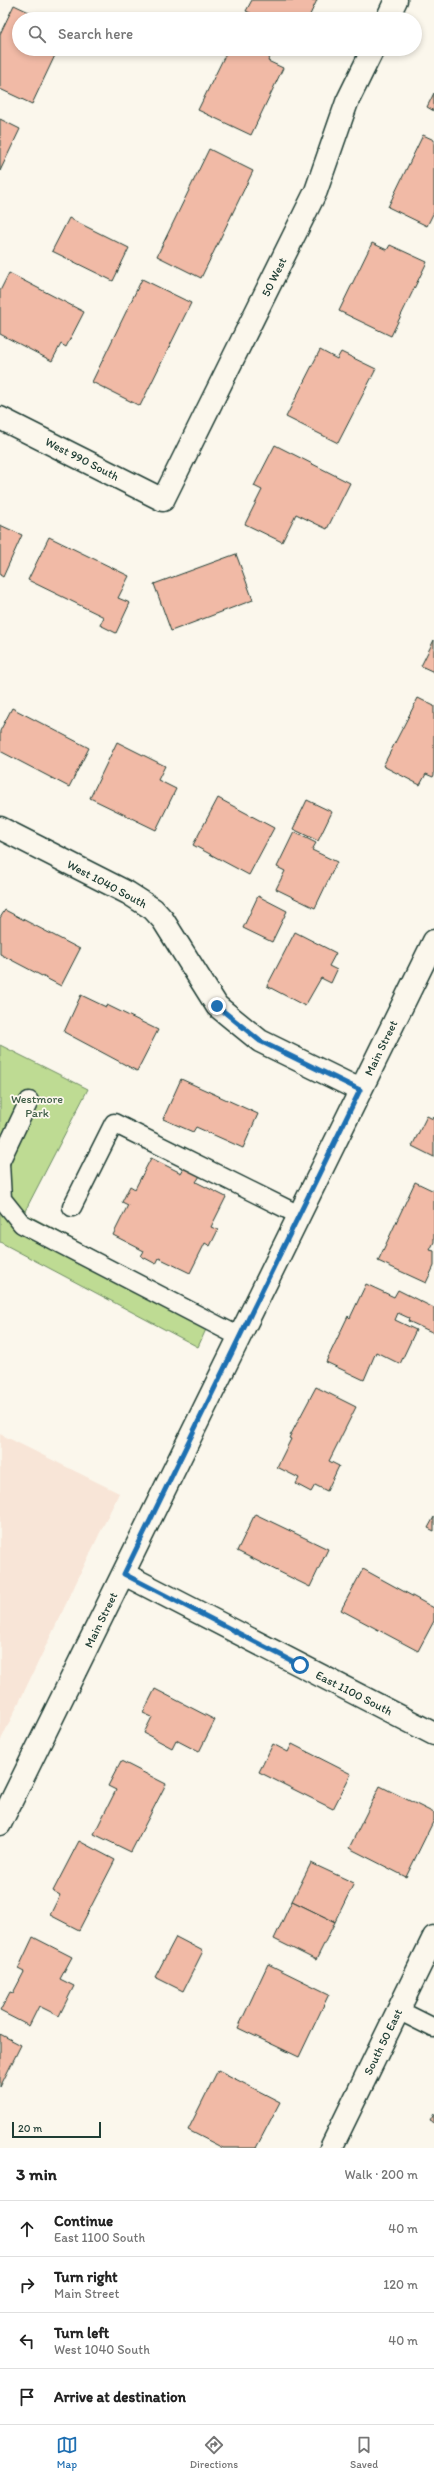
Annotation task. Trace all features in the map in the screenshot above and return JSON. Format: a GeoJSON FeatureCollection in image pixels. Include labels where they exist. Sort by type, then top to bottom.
{"type":"FeatureCollection","features":[{"type":"Feature","properties":{"kind":"street"},"geometry":{"type":"LineString","coordinates":[[390,12],[396,0]]}},
{"type":"Feature","properties":{"kind":"street","name":"50 West"},"geometry":{"type":"LineString","coordinates":[[163,500],[316,191],[348,102],[370,56]]}},
{"type":"Feature","properties":{"kind":"street","name":"West 990 South"},"geometry":{"type":"LineString","coordinates":[[0,418],[163,500]]}},
{"type":"Feature","properties":{"kind":"street","name":"West 1040 South"},"geometry":{"type":"LineString","coordinates":[[0,828],[128,893],[153,909],[163,920],[217,1006],[260,1041],[360,1090]]}},
{"type":"Feature","properties":{"kind":"street","name":"Main Street"},"geometry":{"type":"LineString","coordinates":[[0,1824],[434,941]]}},
{"type":"Feature","properties":{"kind":"street","name":"East 1100 South"},"geometry":{"type":"LineString","coordinates":[[124,1574],[434,1734]]}},
{"type":"Feature","properties":{"kind":"street","name":"South 50 East"},"geometry":{"type":"LineString","coordinates":[[332,2148],[434,1937]]}},
{"type":"Feature","properties":{"kind":"lane"},"geometry":{"type":"LineString","coordinates":[[29,1101],[0,1163],[2,1199],[22,1224],[240,1337]]}},
{"type":"Feature","properties":{"kind":"lane"},"geometry":{"type":"LineString","coordinates":[[72,1207],[114,1123],[299,1215]]}},
{"type":"Feature","properties":{"kind":"lane"},"geometry":{"type":"LineString","coordinates":[[398,2010],[434,2028]]}},
{"type":"Feature","properties":{"kind":"shaded area"},"geometry":{"type":"Polygon","coordinates":[[[0,1434],[119,1493],[0,1742],[0,1434]]]}},
{"type":"Feature","properties":{"kind":"green space","name":"Westmore Park"},"geometry":{"type":"Polygon","coordinates":[[[0,1045],[88,1089],[24,1213],[213,1314],[198,1347],[0,1242],[0,1045]]]}},
{"type":"Feature","properties":{"kind":"building"},"geometry":{"type":"Polygon","coordinates":[[[252,0],[317,0],[311,12],[246,11],[252,0]]]}},
{"type":"Feature","properties":{"kind":"building"},"geometry":{"type":"Polygon","coordinates":[[[14,5],[29,12],[12,12],[12,56],[55,56],[32,104],[0,89],[0,34],[14,5]]]}},
{"type":"Feature","properties":{"kind":"building"},"geometry":{"type":"Polygon","coordinates":[[[225,56],[270,56],[268,61],[283,68],[251,135],[198,110],[225,56]]]}},
{"type":"Feature","properties":{"kind":"building"},"geometry":{"type":"Polygon","coordinates":[[[434,93],[434,111],[427,107],[434,93]]]}},
{"type":"Feature","properties":{"kind":"building"},"geometry":{"type":"Polygon","coordinates":[[[0,119],[20,129],[0,171],[0,119]]]}},
{"type":"Feature","properties":{"kind":"building"},"geometry":{"type":"Polygon","coordinates":[[[423,135],[434,140],[434,212],[427,226],[388,207],[423,135]]]}},
{"type":"Feature","properties":{"kind":"building"},"geometry":{"type":"Polygon","coordinates":[[[209,149],[253,171],[201,278],[157,256],[209,149]]]}},
{"type":"Feature","properties":{"kind":"building"},"geometry":{"type":"Polygon","coordinates":[[[69,218],[129,248],[113,281],[52,251],[69,218]]]}},
{"type":"Feature","properties":{"kind":"building"},"geometry":{"type":"Polygon","coordinates":[[[372,243],[387,250],[390,245],[427,262],[391,336],[339,311],[372,243]]]}},
{"type":"Feature","properties":{"kind":"building"},"geometry":{"type":"Polygon","coordinates":[[[9,273],[84,312],[66,347],[61,344],[52,361],[0,334],[0,291],[9,273]]]}},
{"type":"Feature","properties":{"kind":"building"},"geometry":{"type":"Polygon","coordinates":[[[142,279],[191,303],[140,406],[92,382],[142,279]]]}},
{"type":"Feature","properties":{"kind":"building"},"geometry":{"type":"Polygon","coordinates":[[[320,350],[337,359],[341,352],[376,369],[338,443],[286,417],[320,350]]]}},
{"type":"Feature","properties":{"kind":"building"},"geometry":{"type":"Polygon","coordinates":[[[275,445],[350,483],[327,529],[296,514],[282,542],[245,524],[262,490],[254,486],[275,445]]]}},
{"type":"Feature","properties":{"kind":"building"},"geometry":{"type":"Polygon","coordinates":[[[0,525],[22,535],[3,577],[0,575],[0,525]]]}},
{"type":"Feature","properties":{"kind":"building"},"geometry":{"type":"Polygon","coordinates":[[[49,537],[129,576],[118,598],[130,603],[116,633],[100,625],[104,617],[28,580],[49,537]]]}},
{"type":"Feature","properties":{"kind":"building"},"geometry":{"type":"Polygon","coordinates":[[[236,554],[253,600],[171,631],[154,584],[236,554]]]}},
{"type":"Feature","properties":{"kind":"building"},"geometry":{"type":"Polygon","coordinates":[[[434,640],[434,672],[421,666],[434,640]]]}},
{"type":"Feature","properties":{"kind":"building"},"geometry":{"type":"Polygon","coordinates":[[[418,698],[434,706],[434,775],[433,777],[426,774],[420,785],[383,766],[418,698]]]}},
{"type":"Feature","properties":{"kind":"building"},"geometry":{"type":"Polygon","coordinates":[[[12,708],[89,748],[69,787],[0,751],[0,731],[12,708]]]}},
{"type":"Feature","properties":{"kind":"building"},"geometry":{"type":"Polygon","coordinates":[[[117,742],[165,766],[158,780],[176,789],[156,830],[90,798],[117,742]]]}},
{"type":"Feature","properties":{"kind":"building"},"geometry":{"type":"Polygon","coordinates":[[[218,798],[274,828],[249,875],[193,845],[218,798]]]}},
{"type":"Feature","properties":{"kind":"building"},"geometry":{"type":"Polygon","coordinates":[[[307,800],[332,812],[318,841],[293,829],[307,800]]]}},
{"type":"Feature","properties":{"kind":"building"},"geometry":{"type":"Polygon","coordinates":[[[294,832],[316,843],[312,850],[337,862],[315,908],[276,889],[285,871],[277,867],[294,832]]]}},
{"type":"Feature","properties":{"kind":"building"},"geometry":{"type":"Polygon","coordinates":[[[258,896],[287,911],[272,942],[243,928],[258,896]]]}},
{"type":"Feature","properties":{"kind":"building"},"geometry":{"type":"Polygon","coordinates":[[[5,910],[80,949],[61,986],[0,954],[0,918],[5,910]]]}},
{"type":"Feature","properties":{"kind":"building"},"geometry":{"type":"Polygon","coordinates":[[[295,932],[336,953],[329,966],[337,970],[331,983],[321,978],[305,1006],[267,986],[295,932]]]}},
{"type":"Feature","properties":{"kind":"building"},"geometry":{"type":"Polygon","coordinates":[[[81,995],[106,1007],[107,1005],[158,1030],[137,1071],[64,1032],[81,995]]]}},
{"type":"Feature","properties":{"kind":"building"},"geometry":{"type":"Polygon","coordinates":[[[181,1079],[258,1114],[243,1148],[196,1127],[193,1132],[163,1119],[181,1079]]]}},
{"type":"Feature","properties":{"kind":"building"},"geometry":{"type":"Polygon","coordinates":[[[427,1116],[433,1119],[434,1117],[434,1157],[412,1146],[427,1116]]]}},
{"type":"Feature","properties":{"kind":"building"},"geometry":{"type":"Polygon","coordinates":[[[151,1158],[181,1173],[184,1168],[200,1176],[196,1182],[226,1197],[211,1227],[218,1230],[210,1246],[205,1243],[190,1273],[159,1258],[156,1264],[141,1256],[144,1251],[113,1235],[128,1205],[122,1202],[130,1186],[135,1189],[151,1158]]]}},
{"type":"Feature","properties":{"kind":"building"},"geometry":{"type":"Polygon","coordinates":[[[415,1182],[434,1191],[434,1242],[430,1250],[434,1251],[434,1266],[426,1283],[378,1261],[415,1182]]]}},
{"type":"Feature","properties":{"kind":"building"},"geometry":{"type":"Polygon","coordinates":[[[366,1284],[394,1297],[398,1290],[434,1308],[434,1333],[408,1321],[409,1318],[398,1313],[395,1320],[416,1330],[400,1364],[376,1352],[364,1380],[326,1362],[348,1316],[350,1318],[366,1284]]]}},
{"type":"Feature","properties":{"kind":"building"},"geometry":{"type":"Polygon","coordinates":[[[316,1387],[356,1407],[329,1461],[339,1466],[327,1491],[315,1485],[311,1492],[296,1484],[299,1478],[277,1467],[291,1439],[289,1438],[316,1387]]]}},
{"type":"Feature","properties":{"kind":"building"},"geometry":{"type":"Polygon","coordinates":[[[255,1514],[328,1549],[310,1587],[237,1551],[255,1514]]]}},
{"type":"Feature","properties":{"kind":"building"},"geometry":{"type":"Polygon","coordinates":[[[434,1517],[434,1531],[428,1528],[434,1517]]]}},
{"type":"Feature","properties":{"kind":"building"},"geometry":{"type":"Polygon","coordinates":[[[363,1569],[434,1608],[434,1621],[418,1651],[341,1610],[363,1569]]]}},
{"type":"Feature","properties":{"kind":"building"},"geometry":{"type":"Polygon","coordinates":[[[155,1689],[215,1720],[199,1752],[176,1740],[172,1748],[144,1733],[152,1717],[143,1713],[155,1689]]]}},
{"type":"Feature","properties":{"kind":"building"},"geometry":{"type":"Polygon","coordinates":[[[273,1744],[288,1752],[292,1744],[351,1774],[333,1809],[259,1772],[273,1744]]]}},
{"type":"Feature","properties":{"kind":"building"},"geometry":{"type":"Polygon","coordinates":[[[121,1761],[166,1784],[131,1852],[94,1834],[116,1790],[108,1786],[121,1761]]]}},
{"type":"Feature","properties":{"kind":"building"},"geometry":{"type":"Polygon","coordinates":[[[380,1786],[434,1813],[434,1820],[406,1877],[349,1848],[380,1786]]]}},
{"type":"Feature","properties":{"kind":"building"},"geometry":{"type":"Polygon","coordinates":[[[79,1841],[115,1860],[79,1930],[50,1915],[60,1895],[53,1891],[79,1841]]]}},
{"type":"Feature","properties":{"kind":"building"},"geometry":{"type":"Polygon","coordinates":[[[311,1863],[354,1883],[335,1922],[292,1901],[311,1863]]]}},
{"type":"Feature","properties":{"kind":"building"},"geometry":{"type":"Polygon","coordinates":[[[292,1901],[335,1922],[316,1960],[274,1939],[292,1901]]]}},
{"type":"Feature","properties":{"kind":"building"},"geometry":{"type":"Polygon","coordinates":[[[33,1937],[72,1957],[60,1979],[74,1986],[59,2016],[39,2006],[29,2026],[0,2011],[10,1992],[13,1993],[24,1972],[18,1969],[33,1937]]]}},
{"type":"Feature","properties":{"kind":"building"},"geometry":{"type":"Polygon","coordinates":[[[176,1937],[203,1951],[183,1991],[155,1977],[176,1937]]]}},
{"type":"Feature","properties":{"kind":"building"},"geometry":{"type":"Polygon","coordinates":[[[268,1964],[329,1994],[299,2057],[238,2028],[268,1964]]]}},
{"type":"Feature","properties":{"kind":"building"},"geometry":{"type":"Polygon","coordinates":[[[0,2034],[21,2045],[0,2087],[0,2034]]]}},
{"type":"Feature","properties":{"kind":"building"},"geometry":{"type":"Polygon","coordinates":[[[218,2070],[280,2102],[256,2148],[223,2148],[188,2130],[218,2070]]]}},
{"type":"Feature","properties":{"kind":"building"},"geometry":{"type":"Polygon","coordinates":[[[434,2114],[434,2123],[430,2121],[434,2114]]]}},
{"type":"Feature","properties":{"kind":"route"},"geometry":{"type":"LineString","coordinates":[[217,1006],[260,1041],[360,1090],[124,1574],[300,1665]]}}]}
